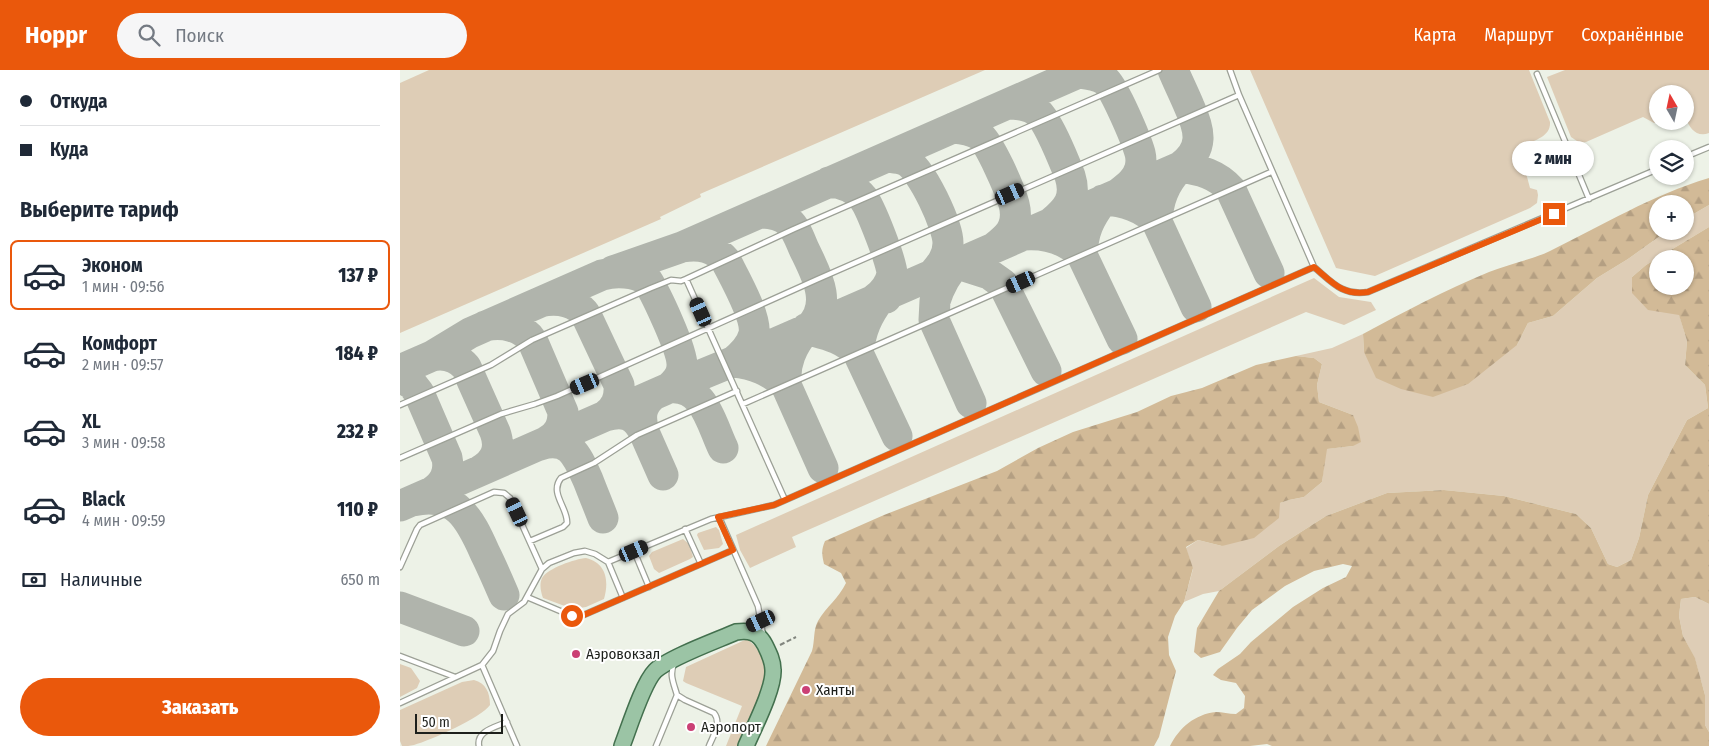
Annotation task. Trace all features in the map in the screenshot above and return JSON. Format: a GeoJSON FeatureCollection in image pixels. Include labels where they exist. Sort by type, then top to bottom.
{"type":"FeatureCollection","features":[{"type":"Feature","properties":{"kind":"main road"},"geometry":{"type":"LineString","coordinates":[[622,746],[650,678],[662,666],[736,632],[745,631],[756,634],[764,644],[772,662],[773,677],[746,746]]}},
{"type":"Feature","properties":{"kind":"lane"},"geometry":{"type":"LineString","coordinates":[[400,405],[491,366],[532,340],[671,280],[682,281],[794,229],[1159,70]]}},
{"type":"Feature","properties":{"kind":"lane"},"geometry":{"type":"LineString","coordinates":[[1230,70],[1239,95],[1314,267],[1341,289],[1348,292],[1357,294],[1368,292],[1649,174]]}},
{"type":"Feature","properties":{"kind":"lane"},"geometry":{"type":"LineString","coordinates":[[1537,74],[1589,200]]}},
{"type":"Feature","properties":{"kind":"lane"},"geometry":{"type":"LineString","coordinates":[[400,458],[495,416],[549,399],[1239,95]]}},
{"type":"Feature","properties":{"kind":"lane"},"geometry":{"type":"LineString","coordinates":[[1694,154],[1709,147]]}},
{"type":"Feature","properties":{"kind":"lane"},"geometry":{"type":"LineString","coordinates":[[743,404],[1272,172]]}},
{"type":"Feature","properties":{"kind":"lane"},"geometry":{"type":"LineString","coordinates":[[608,562],[718,517],[768,507],[785,500],[1314,267]]}},
{"type":"Feature","properties":{"kind":"lane"},"geometry":{"type":"LineString","coordinates":[[686,279],[785,500]]}},
{"type":"Feature","properties":{"kind":"lane"},"geometry":{"type":"LineString","coordinates":[[530,541],[563,527],[567,523],[567,518],[556,490],[560,478],[594,463],[636,435],[736,391]]}},
{"type":"Feature","properties":{"kind":"lane"},"geometry":{"type":"LineString","coordinates":[[400,567],[420,525],[494,492],[504,492],[510,498],[542,569]]}},
{"type":"Feature","properties":{"kind":"lane"},"geometry":{"type":"LineString","coordinates":[[718,517],[758,606],[764,644]]}},
{"type":"Feature","properties":{"kind":"lane"},"geometry":{"type":"LineString","coordinates":[[685,529],[701,564]]}},
{"type":"Feature","properties":{"kind":"lane"},"geometry":{"type":"LineString","coordinates":[[527,597],[572,616],[579,617],[733,550]]}},
{"type":"Feature","properties":{"kind":"lane"},"geometry":{"type":"LineString","coordinates":[[400,703],[482,665],[493,651],[508,614],[527,597],[542,569],[553,562],[585,551],[595,554],[608,562],[623,598]]}},
{"type":"Feature","properties":{"kind":"lane"},"geometry":{"type":"LineString","coordinates":[[634,551],[649,587]]}},
{"type":"Feature","properties":{"kind":"lane"},"geometry":{"type":"LineString","coordinates":[[736,632],[761,621]]}},
{"type":"Feature","properties":{"kind":"lane"},"geometry":{"type":"LineString","coordinates":[[400,656],[456,677]]}},
{"type":"Feature","properties":{"kind":"lane"},"geometry":{"type":"LineString","coordinates":[[656,746],[677,695],[671,673],[676,659]]}},
{"type":"Feature","properties":{"kind":"lane"},"geometry":{"type":"LineString","coordinates":[[482,665],[517,746]]}},
{"type":"Feature","properties":{"kind":"lane"},"geometry":{"type":"LineString","coordinates":[[677,695],[717,716],[718,721],[709,746]]}},
{"type":"Feature","properties":{"kind":"lane"},"geometry":{"type":"LineString","coordinates":[[478,746],[480,735],[507,722]]}},
{"type":"Feature","properties":{"kind":"shaded area"},"geometry":{"type":"Polygon","coordinates":[[[429,70],[985,70],[700,194],[701,197],[660,217],[661,219],[400,333],[400,83],[429,70]]]}},
{"type":"Feature","properties":{"kind":"shaded area"},"geometry":{"type":"Polygon","coordinates":[[[1250,70],[1529,70],[1550,122],[1544,135],[1519,147],[1530,188],[1537,190],[1537,203],[1530,208],[1375,276],[1336,268],[1250,70]]]}},
{"type":"Feature","properties":{"kind":"shaded area"},"geometry":{"type":"Polygon","coordinates":[[[1565,70],[1709,70],[1709,133],[1701,134],[1693,130],[1694,85],[1649,85],[1649,120],[1643,117],[1580,143],[1571,137],[1547,77],[1565,70]]]}},
{"type":"Feature","properties":{"kind":"shaded area"},"geometry":{"type":"Polygon","coordinates":[[[1709,205],[1709,227],[1694,236],[1694,214],[1709,205]]]}},
{"type":"Feature","properties":{"kind":"shaded area"},"geometry":{"type":"Polygon","coordinates":[[[1654,240],[1687,240],[1671,250],[1649,250],[1649,263],[1632,277],[1649,290],[1649,295],[1655,295],[1679,314],[1687,341],[1685,365],[1705,385],[1708,408],[1687,420],[1648,495],[1639,538],[1631,560],[1617,567],[1608,564],[1591,528],[1576,514],[1504,496],[1444,490],[1387,493],[1326,516],[1279,546],[1219,591],[1203,594],[1184,602],[1193,569],[1186,548],[1198,540],[1222,546],[1280,503],[1304,497],[1322,482],[1326,449],[1353,446],[1353,415],[1319,402],[1317,385],[1322,364],[1314,358],[1296,356],[1332,348],[1363,334],[1364,352],[1517,345],[1528,323],[1553,316],[1597,278],[1654,240]]]}},
{"type":"Feature","properties":{"kind":"shaded area"},"geometry":{"type":"Polygon","coordinates":[[[1314,278],[1339,297],[1371,302],[1376,310],[1344,325],[1306,312],[792,537],[796,547],[750,568],[740,550],[736,535],[1314,278]]]}},
{"type":"Feature","properties":{"kind":"shaded area"},"geometry":{"type":"Polygon","coordinates":[[[716,527],[719,530],[723,544],[719,548],[704,550],[697,535],[698,533],[716,527]]]}},
{"type":"Feature","properties":{"kind":"shaded area"},"geometry":{"type":"Polygon","coordinates":[[[683,539],[689,544],[693,557],[659,573],[654,569],[649,556],[652,552],[683,539]]]}},
{"type":"Feature","properties":{"kind":"shaded area"},"geometry":{"type":"Polygon","coordinates":[[[586,558],[598,564],[605,574],[606,593],[604,599],[586,607],[573,609],[543,598],[541,583],[545,574],[562,565],[586,558]]]}},
{"type":"Feature","properties":{"kind":"shaded area"},"geometry":{"type":"Polygon","coordinates":[[[1695,597],[1709,604],[1709,732],[1705,725],[1705,695],[1695,659],[1683,636],[1679,616],[1681,599],[1695,597]]]}},
{"type":"Feature","properties":{"kind":"shaded area"},"geometry":{"type":"Polygon","coordinates":[[[747,639],[755,646],[765,663],[768,677],[741,746],[726,746],[742,706],[683,681],[686,667],[747,639]]]}},
{"type":"Feature","properties":{"kind":"shaded area"},"geometry":{"type":"Polygon","coordinates":[[[400,664],[411,668],[420,681],[417,688],[400,697],[400,664]]]}},
{"type":"Feature","properties":{"kind":"shaded area"},"geometry":{"type":"Polygon","coordinates":[[[474,680],[482,683],[488,693],[490,705],[485,710],[443,734],[414,745],[402,746],[400,741],[400,710],[462,682],[474,680]]]}},
{"type":"Feature","properties":{"kind":"green space"},"geometry":{"type":"Polygon","coordinates":[[[1709,178],[1709,205],[1694,214],[1694,195],[1664,195],[1688,185],[1694,185],[1694,183],[1709,178]]]}},
{"type":"Feature","properties":{"kind":"green space"},"geometry":{"type":"Polygon","coordinates":[[[1648,202],[1649,240],[1654,240],[1597,278],[1553,316],[1528,323],[1517,345],[1468,384],[1433,397],[1401,389],[1376,378],[1364,352],[1363,334],[1457,286],[1497,269],[1550,251],[1648,202]]]}},
{"type":"Feature","properties":{"kind":"green space"},"geometry":{"type":"Polygon","coordinates":[[[1709,227],[1709,604],[1695,597],[1681,599],[1679,616],[1683,636],[1695,658],[1705,695],[1705,725],[1709,732],[1709,746],[1272,746],[1267,744],[1250,746],[1170,746],[1178,733],[1195,719],[1208,713],[1216,712],[1236,714],[1244,708],[1245,696],[1236,683],[1221,680],[1213,675],[1293,607],[1323,588],[1346,577],[1352,566],[1343,564],[1314,571],[1285,586],[1252,610],[1220,652],[1201,658],[1194,652],[1197,628],[1219,591],[1279,546],[1326,516],[1387,493],[1444,490],[1504,496],[1576,514],[1591,528],[1608,564],[1617,567],[1631,560],[1639,538],[1648,495],[1687,420],[1708,408],[1705,385],[1685,365],[1687,341],[1679,315],[1648,310],[1632,293],[1632,277],[1649,263],[1649,295],[1694,295],[1694,250],[1671,250],[1687,240],[1694,240],[1694,236],[1709,227]]]}},
{"type":"Feature","properties":{"kind":"green space"},"geometry":{"type":"Polygon","coordinates":[[[1296,356],[1314,358],[1322,364],[1317,385],[1319,402],[1353,415],[1361,442],[1353,446],[1327,449],[1322,482],[1304,497],[1280,503],[1279,518],[1254,538],[1222,546],[1198,540],[1186,547],[1193,568],[1184,602],[1175,616],[1168,637],[1169,655],[1176,671],[1159,737],[1154,746],[766,746],[812,651],[815,628],[818,621],[846,583],[841,573],[824,564],[822,552],[825,541],[884,515],[997,471],[1038,448],[1073,432],[1137,412],[1171,396],[1202,388],[1256,365],[1296,356]]]}},
{"type":"Feature","properties":{"kind":"taxiway"},"geometry":{"type":"LineString","coordinates":[[613,271],[682,247],[1085,70]]}},
{"type":"Feature","properties":{"kind":"taxiway"},"geometry":{"type":"LineString","coordinates":[[669,388],[1180,167],[1194,153],[1197,146],[1198,131],[1173,70]]}},
{"type":"Feature","properties":{"kind":"taxiway"},"geometry":{"type":"LineString","coordinates":[[1079,73],[1099,77],[1109,85],[1125,115],[1140,153],[1140,166],[1137,176],[1118,194]]}},
{"type":"Feature","properties":{"kind":"taxiway"},"geometry":{"type":"LineString","coordinates":[[1008,104],[1029,107],[1040,115],[1055,140],[1070,176],[1072,184],[1070,203],[1051,223]]}},
{"type":"Feature","properties":{"kind":"taxiway"},"geometry":{"type":"LineString","coordinates":[[953,128],[963,129],[979,135],[989,147],[1012,197],[1015,213],[1012,230],[995,247]]}},
{"type":"Feature","properties":{"kind":"taxiway"},"geometry":{"type":"LineString","coordinates":[[887,157],[904,160],[912,166],[926,186],[944,224],[948,248],[944,260],[933,274]]}},
{"type":"Feature","properties":{"kind":"taxiway"},"geometry":{"type":"LineString","coordinates":[[1023,235],[1040,235],[1056,238],[1076,249],[1082,255],[1088,226],[1103,200],[1133,206],[1146,212],[1157,222],[1163,193],[1180,167],[1214,176],[1231,190],[1269,273]]}},
{"type":"Feature","properties":{"kind":"taxiway"},"geometry":{"type":"LineString","coordinates":[[829,182],[839,183],[856,191],[863,198],[871,212],[889,259],[892,274],[886,288],[875,299]]}},
{"type":"Feature","properties":{"kind":"taxiway"},"geometry":{"type":"LineString","coordinates":[[759,213],[779,216],[786,220],[798,234],[817,279],[822,299],[816,319],[809,328]]}},
{"type":"Feature","properties":{"kind":"taxiway"},"geometry":{"type":"LineString","coordinates":[[1157,222],[1196,307]]}},
{"type":"Feature","properties":{"kind":"taxiway"},"geometry":{"type":"LineString","coordinates":[[682,247],[701,246],[717,252],[726,261],[744,297],[752,318],[754,334],[746,350],[733,362]]}},
{"type":"Feature","properties":{"kind":"taxiway"},"geometry":{"type":"LineString","coordinates":[[1082,255],[1122,339]]}},
{"type":"Feature","properties":{"kind":"taxiway"},"geometry":{"type":"LineString","coordinates":[[971,403],[934,320],[935,301],[944,280],[954,265],[964,266],[989,274],[1003,284],[1046,371]]}},
{"type":"Feature","properties":{"kind":"taxiway"},"geometry":{"type":"LineString","coordinates":[[400,370],[432,356],[470,333],[602,275],[613,273],[637,275],[647,280],[674,336],[682,366],[678,378],[669,388],[400,506]]}},
{"type":"Feature","properties":{"kind":"taxiway"},"geometry":{"type":"LineString","coordinates":[[733,362],[748,364],[762,369],[786,385],[786,369],[790,355],[806,329],[840,340],[858,353],[868,317],[881,297],[886,298]]}},
{"type":"Feature","properties":{"kind":"taxiway"},"geometry":{"type":"LineString","coordinates":[[540,302],[553,300],[573,304],[587,317],[619,385],[617,402],[605,416]]}},
{"type":"Feature","properties":{"kind":"taxiway"},"geometry":{"type":"LineString","coordinates":[[485,326],[512,326],[524,332],[533,342],[563,412],[560,429],[555,436],[547,441]]}},
{"type":"Feature","properties":{"kind":"taxiway"},"geometry":{"type":"LineString","coordinates":[[858,353],[897,436]]}},
{"type":"Feature","properties":{"kind":"taxiway"},"geometry":{"type":"LineString","coordinates":[[432,356],[442,355],[451,357],[466,367],[495,432],[497,438],[496,454],[490,463],[481,470]]}},
{"type":"Feature","properties":{"kind":"taxiway"},"geometry":{"type":"LineString","coordinates":[[400,377],[412,384],[419,393],[447,458],[448,469],[445,478],[432,492]]}},
{"type":"Feature","properties":{"kind":"taxiway"},"geometry":{"type":"LineString","coordinates":[[786,385],[823,468]]}},
{"type":"Feature","properties":{"kind":"taxiway"},"geometry":{"type":"LineString","coordinates":[[669,388],[681,388],[691,392],[698,399],[705,407],[723,448]]}},
{"type":"Feature","properties":{"kind":"taxiway"},"geometry":{"type":"LineString","coordinates":[[605,416],[628,415],[636,421],[644,432],[642,422],[643,408],[652,396]]}},
{"type":"Feature","properties":{"kind":"taxiway"},"geometry":{"type":"LineString","coordinates":[[644,432],[663,475]]}},
{"type":"Feature","properties":{"kind":"taxiway"},"geometry":{"type":"LineString","coordinates":[[540,445],[559,443],[572,450],[584,472],[603,518]]}},
{"type":"Feature","properties":{"kind":"taxiway"},"geometry":{"type":"LineString","coordinates":[[413,501],[440,500],[451,504],[467,519],[504,595]]}},
{"type":"Feature","properties":{"kind":"taxiway"},"geometry":{"type":"LineString","coordinates":[[400,607],[464,631]]}},
{"type":"Feature","properties":{"kind":"place","name":"Аэровокзал"},"geometry":{"type":"Point","coordinates":[576,654]}},
{"type":"Feature","properties":{"kind":"place","name":"Ханты"},"geometry":{"type":"Point","coordinates":[806,690]}},
{"type":"Feature","properties":{"kind":"place","name":"Аэропорт"},"geometry":{"type":"Point","coordinates":[691,727]}},
{"type":"Feature","properties":{"kind":"route"},"geometry":{"type":"LineString","coordinates":[[572,616],[579,617],[733,550],[718,517],[774,505],[1314,267],[1341,289],[1357,294],[1368,292],[1554,214]]}}]}
